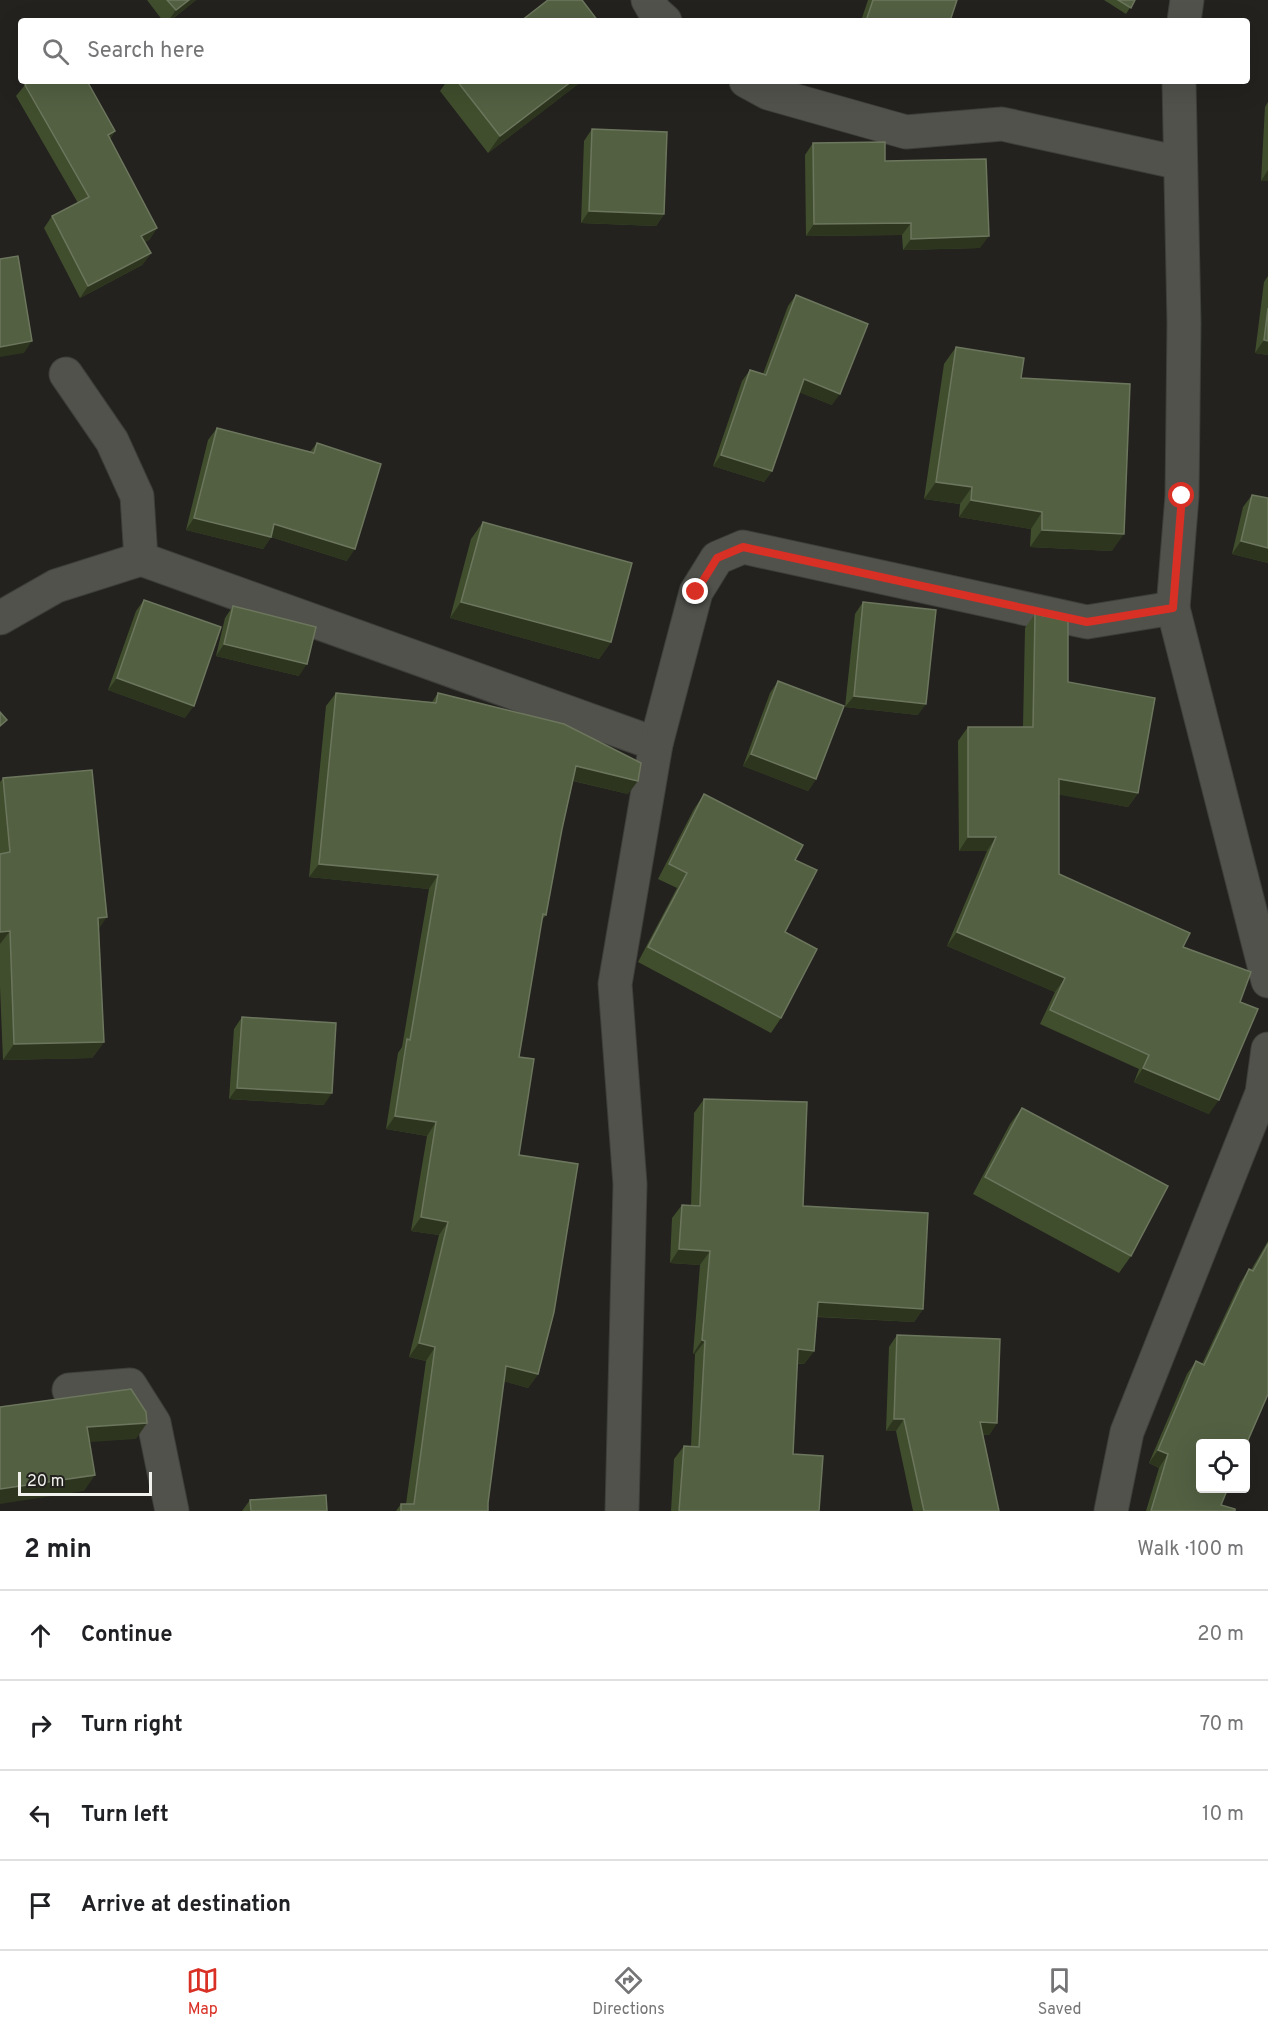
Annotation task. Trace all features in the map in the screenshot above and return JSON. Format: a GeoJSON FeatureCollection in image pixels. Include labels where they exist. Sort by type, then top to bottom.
{"type":"FeatureCollection","features":[{"type":"Feature","properties":{"kind":"street"},"geometry":{"type":"LineString","coordinates":[[648,0],[662,18]]}},
{"type":"Feature","properties":{"kind":"street"},"geometry":{"type":"LineString","coordinates":[[1184,18],[1187,0]]}},
{"type":"Feature","properties":{"kind":"street"},"geometry":{"type":"LineString","coordinates":[[752,84],[768,93],[906,132],[1002,124],[1180,163]]}},
{"type":"Feature","properties":{"kind":"street"},"geometry":{"type":"LineString","coordinates":[[1179,84],[1184,323],[1182,496],[1173,608],[1268,981]]}},
{"type":"Feature","properties":{"kind":"street"},"geometry":{"type":"LineString","coordinates":[[66,374],[112,441],[137,496],[141,559]]}},
{"type":"Feature","properties":{"kind":"street"},"geometry":{"type":"LineString","coordinates":[[622,1511],[630,1184],[615,984],[656,744],[696,592],[717,558],[743,547],[1087,622],[1173,608]]}},
{"type":"Feature","properties":{"kind":"street"},"geometry":{"type":"LineString","coordinates":[[0,618],[56,585],[141,559],[656,744]]}},
{"type":"Feature","properties":{"kind":"street"},"geometry":{"type":"LineString","coordinates":[[1111,1511],[1127,1432],[1262,1093],[1268,1049]]}},
{"type":"Feature","properties":{"kind":"street"},"geometry":{"type":"LineString","coordinates":[[69,1390],[130,1385],[154,1423],[172,1511]]}},
{"type":"Feature","properties":{"kind":"building"},"geometry":{"type":"Polygon","coordinates":[[[167,0],[189,0],[176,10],[167,0]]]}},
{"type":"Feature","properties":{"kind":"building"},"geometry":{"type":"Polygon","coordinates":[[[548,0],[582,0],[596,18],[525,18],[548,0]]]}},
{"type":"Feature","properties":{"kind":"building"},"geometry":{"type":"Polygon","coordinates":[[[873,0],[957,0],[951,18],[867,18],[873,0]]]}},
{"type":"Feature","properties":{"kind":"building"},"geometry":{"type":"Polygon","coordinates":[[[1118,0],[1135,0],[1131,8],[1118,0]]]}},
{"type":"Feature","properties":{"kind":"building"},"geometry":{"type":"Polygon","coordinates":[[[89,84],[115,131],[108,135],[157,228],[141,236],[151,253],[88,286],[52,216],[89,197],[25,85],[89,84]]]}},
{"type":"Feature","properties":{"kind":"building"},"geometry":{"type":"Polygon","coordinates":[[[459,84],[568,84],[500,136],[459,84]]]}},
{"type":"Feature","properties":{"kind":"building"},"geometry":{"type":"Polygon","coordinates":[[[592,129],[667,132],[664,214],[589,211],[592,129]]]}},
{"type":"Feature","properties":{"kind":"building"},"geometry":{"type":"Polygon","coordinates":[[[885,142],[885,161],[986,159],[989,236],[911,239],[911,223],[814,224],[813,143],[885,142]]]}},
{"type":"Feature","properties":{"kind":"building"},"geometry":{"type":"Polygon","coordinates":[[[18,256],[32,341],[0,347],[0,259],[18,256]]]}},
{"type":"Feature","properties":{"kind":"building"},"geometry":{"type":"Polygon","coordinates":[[[796,295],[868,324],[840,394],[804,379],[772,471],[721,455],[750,370],[766,375],[796,295]]]}},
{"type":"Feature","properties":{"kind":"building"},"geometry":{"type":"Polygon","coordinates":[[[1268,308],[1268,341],[1264,340],[1268,308]]]}},
{"type":"Feature","properties":{"kind":"building"},"geometry":{"type":"Polygon","coordinates":[[[956,347],[1024,358],[1021,378],[1130,384],[1124,534],[1042,530],[1042,512],[971,500],[972,487],[936,482],[956,347]]]}},
{"type":"Feature","properties":{"kind":"building"},"geometry":{"type":"Polygon","coordinates":[[[217,428],[314,453],[317,443],[381,464],[355,549],[274,524],[271,537],[194,518],[217,428]]]}},
{"type":"Feature","properties":{"kind":"building"},"geometry":{"type":"Polygon","coordinates":[[[1252,495],[1268,498],[1268,548],[1241,541],[1252,495]]]}},
{"type":"Feature","properties":{"kind":"building"},"geometry":{"type":"Polygon","coordinates":[[[483,522],[632,563],[611,642],[461,602],[483,522]]]}},
{"type":"Feature","properties":{"kind":"building"},"geometry":{"type":"Polygon","coordinates":[[[144,600],[221,627],[194,706],[117,678],[144,600]]]}},
{"type":"Feature","properties":{"kind":"building"},"geometry":{"type":"Polygon","coordinates":[[[863,602],[936,610],[926,704],[854,696],[863,602]]]}},
{"type":"Feature","properties":{"kind":"building"},"geometry":{"type":"Polygon","coordinates":[[[233,606],[316,627],[307,664],[224,644],[233,606]]]}},
{"type":"Feature","properties":{"kind":"building"},"geometry":{"type":"Polygon","coordinates":[[[1035,614],[1068,621],[1068,682],[1155,698],[1138,793],[1059,779],[1059,874],[1190,933],[1183,947],[1251,972],[1240,1002],[1258,1009],[1219,1100],[1143,1068],[1149,1055],[1050,1010],[1065,978],[957,932],[996,837],[968,837],[968,727],[1033,727],[1035,614]]]}},
{"type":"Feature","properties":{"kind":"building"},"geometry":{"type":"Polygon","coordinates":[[[778,681],[844,706],[816,779],[751,754],[778,681]]]}},
{"type":"Feature","properties":{"kind":"building"},"geometry":{"type":"Polygon","coordinates":[[[336,693],[436,703],[438,693],[564,724],[641,763],[638,781],[576,766],[546,915],[543,914],[519,1057],[534,1059],[519,1155],[578,1164],[554,1312],[538,1374],[506,1366],[488,1511],[401,1511],[401,1504],[414,1504],[435,1347],[419,1343],[448,1222],[421,1217],[436,1122],[395,1116],[438,875],[319,864],[336,693]]]}},
{"type":"Feature","properties":{"kind":"building"},"geometry":{"type":"Polygon","coordinates":[[[0,712],[7,720],[0,726],[0,712]]]}},
{"type":"Feature","properties":{"kind":"building"},"geometry":{"type":"Polygon","coordinates":[[[92,770],[107,917],[98,918],[104,1042],[14,1044],[10,931],[0,932],[0,854],[10,852],[3,778],[92,770]]]}},
{"type":"Feature","properties":{"kind":"building"},"geometry":{"type":"Polygon","coordinates":[[[704,794],[803,845],[795,860],[817,870],[785,932],[817,949],[781,1018],[648,947],[687,873],[669,864],[704,794]]]}},
{"type":"Feature","properties":{"kind":"building"},"geometry":{"type":"Polygon","coordinates":[[[242,1017],[336,1023],[332,1093],[237,1088],[242,1017]]]}},
{"type":"Feature","properties":{"kind":"building"},"geometry":{"type":"Polygon","coordinates":[[[704,1099],[807,1102],[803,1206],[928,1213],[923,1309],[818,1302],[814,1351],[798,1349],[793,1454],[823,1456],[819,1511],[679,1511],[684,1446],[699,1447],[705,1341],[702,1340],[710,1251],[679,1249],[682,1205],[700,1206],[704,1099]]]}},
{"type":"Feature","properties":{"kind":"building"},"geometry":{"type":"Polygon","coordinates":[[[1022,1108],[1168,1186],[1131,1256],[985,1177],[1022,1108]]]}},
{"type":"Feature","properties":{"kind":"building"},"geometry":{"type":"Polygon","coordinates":[[[1268,1244],[1268,1394],[1248,1439],[1196,1439],[1196,1493],[1226,1493],[1221,1505],[1235,1509],[1235,1511],[1151,1511],[1168,1454],[1158,1450],[1196,1361],[1204,1365],[1249,1269],[1253,1271],[1268,1244]]]}},
{"type":"Feature","properties":{"kind":"building"},"geometry":{"type":"Polygon","coordinates":[[[897,1335],[1000,1339],[997,1423],[980,1422],[999,1511],[924,1511],[904,1419],[894,1419],[897,1335]]]}},
{"type":"Feature","properties":{"kind":"building"},"geometry":{"type":"Polygon","coordinates":[[[131,1389],[146,1412],[147,1423],[87,1427],[95,1475],[0,1489],[0,1407],[131,1389]]]}},
{"type":"Feature","properties":{"kind":"building"},"geometry":{"type":"Polygon","coordinates":[[[326,1495],[327,1511],[251,1511],[250,1500],[326,1495]]]}},
{"type":"Feature","properties":{"kind":"route"},"geometry":{"type":"LineString","coordinates":[[696,592],[717,558],[743,547],[1087,622],[1173,608],[1182,496]]}}]}
